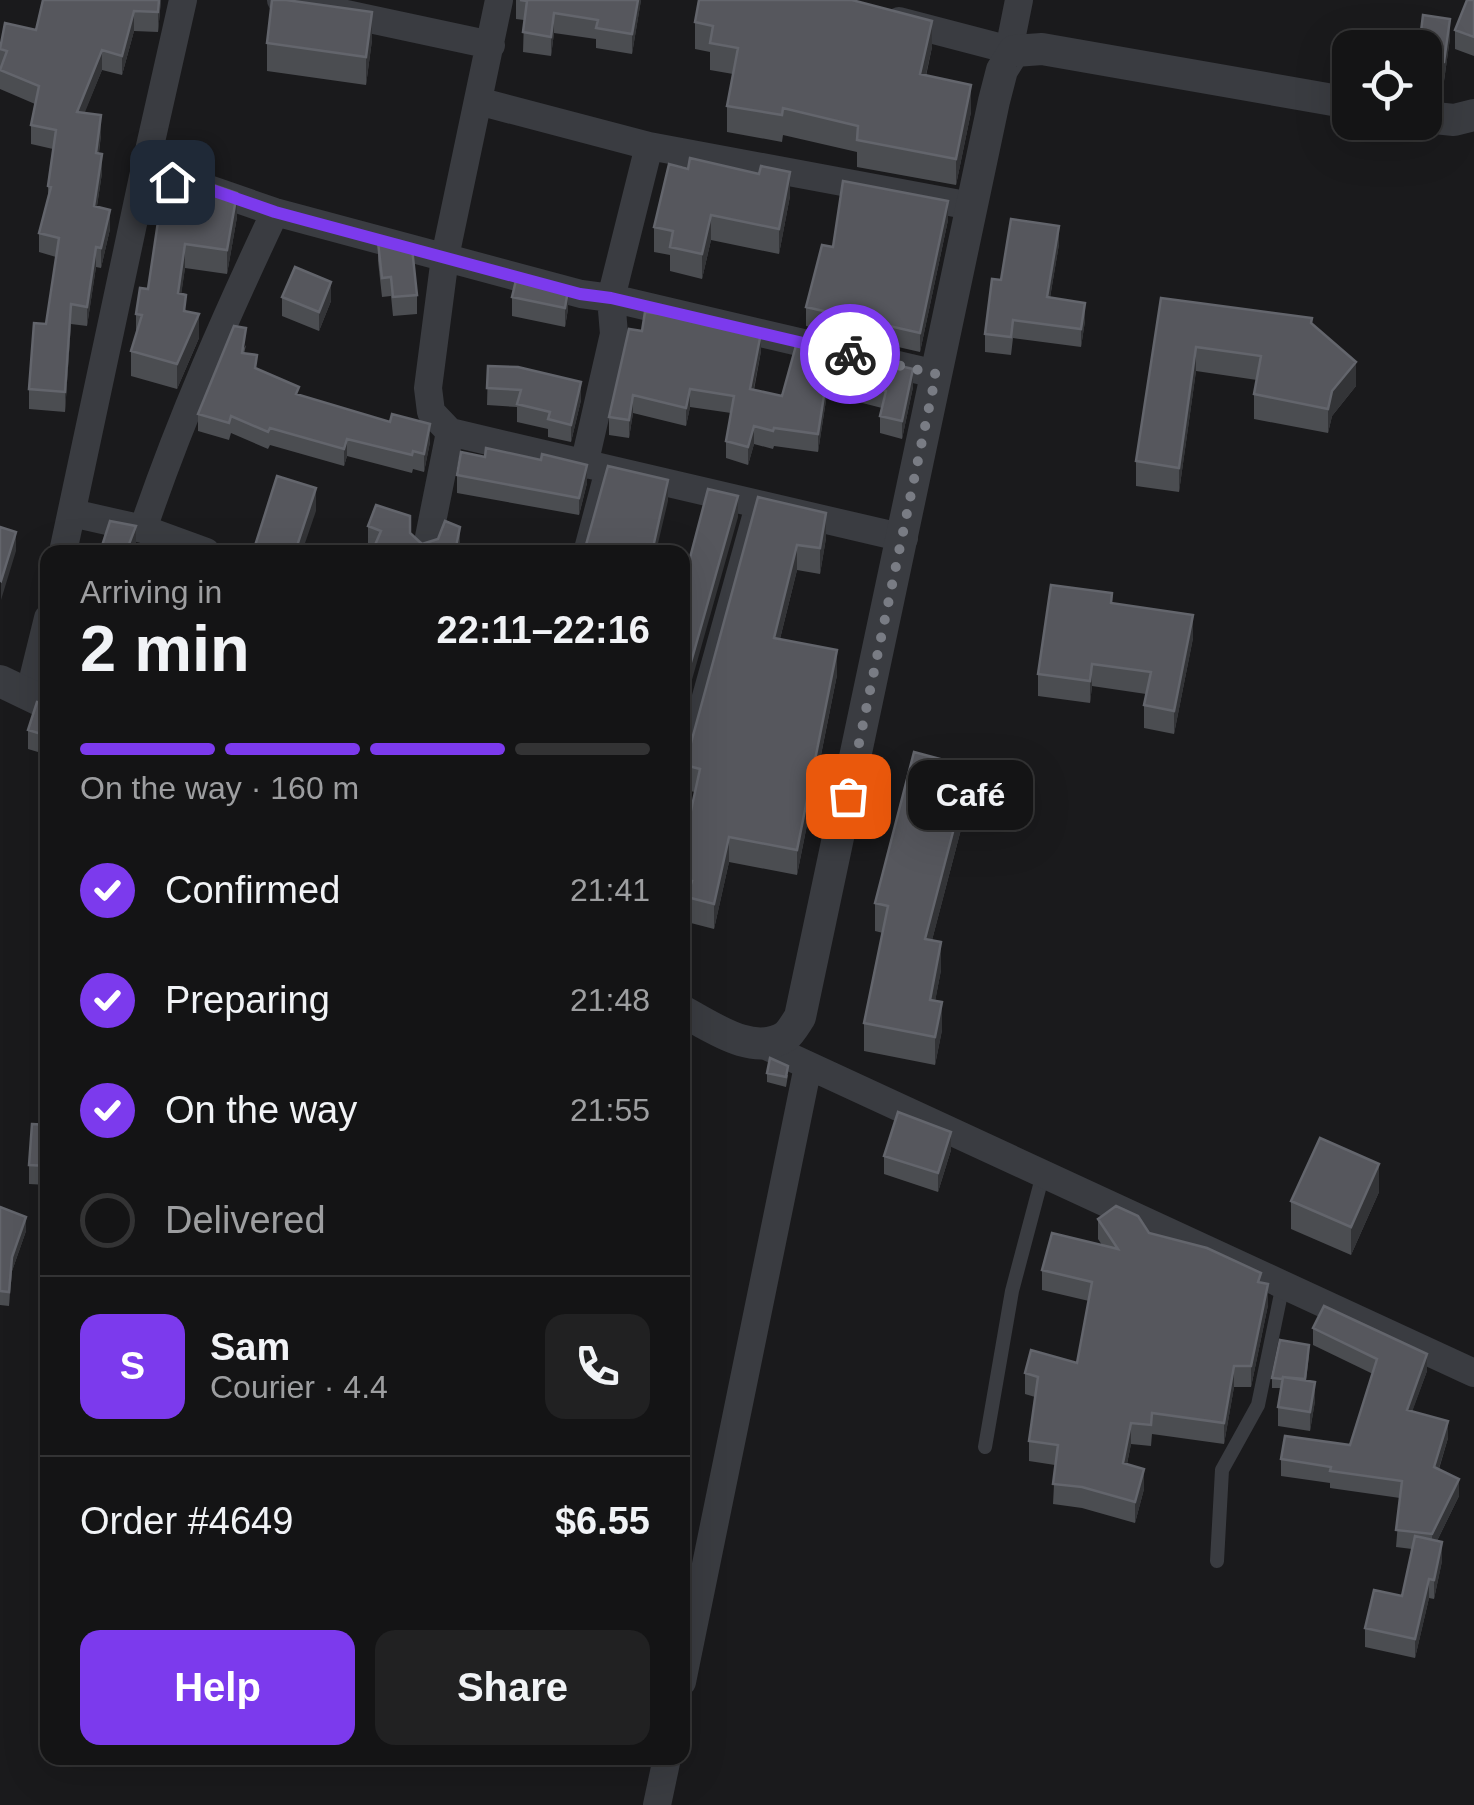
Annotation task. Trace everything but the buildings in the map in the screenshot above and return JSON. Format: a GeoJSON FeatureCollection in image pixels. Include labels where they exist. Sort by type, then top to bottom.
{"type":"FeatureCollection","features":[{"type":"Feature","properties":{"kind":"street"},"geometry":{"type":"LineString","coordinates":[[65,545],[183,0]]}},
{"type":"Feature","properties":{"kind":"street"},"geometry":{"type":"LineString","coordinates":[[280,0],[490,45]]}},
{"type":"Feature","properties":{"kind":"street"},"geometry":{"type":"LineString","coordinates":[[499,0],[445,257],[428,388],[431,412],[450,432],[904,538]]}},
{"type":"Feature","properties":{"kind":"street"},"geometry":{"type":"LineString","coordinates":[[762,1044],[786,1036],[800,1017],[1019,0]]}},
{"type":"Feature","properties":{"kind":"street"},"geometry":{"type":"LineString","coordinates":[[877,16],[1011,51],[1042,48],[1332,101]]}},
{"type":"Feature","properties":{"kind":"street"},"geometry":{"type":"LineString","coordinates":[[478,101],[650,146],[972,206]]}},
{"type":"Feature","properties":{"kind":"street"},"geometry":{"type":"LineString","coordinates":[[1442,119],[1474,116]]}},
{"type":"Feature","properties":{"kind":"street"},"geometry":{"type":"LineString","coordinates":[[593,467],[614,334],[611,298],[650,146]]}},
{"type":"Feature","properties":{"kind":"street"},"geometry":{"type":"LineString","coordinates":[[143,177],[200,186],[275,212],[580,294],[936,374]]}},
{"type":"Feature","properties":{"kind":"street"},"geometry":{"type":"LineString","coordinates":[[143,529],[211,349],[275,212]]}},
{"type":"Feature","properties":{"kind":"street"},"geometry":{"type":"LineString","coordinates":[[427,545],[450,432]]}},
{"type":"Feature","properties":{"kind":"street"},"geometry":{"type":"LineString","coordinates":[[72,513],[143,529],[187,545]]}},
{"type":"Feature","properties":{"kind":"street"},"geometry":{"type":"LineString","coordinates":[[26,693],[40,645]]}},
{"type":"Feature","properties":{"kind":"street"},"geometry":{"type":"LineString","coordinates":[[690,1016],[734,1039],[762,1044],[1474,1372]]}},
{"type":"Feature","properties":{"kind":"street"},"geometry":{"type":"LineString","coordinates":[[690,1643],[808,1066]]}},
{"type":"Feature","properties":{"kind":"street"},"geometry":{"type":"LineString","coordinates":[[658,1805],[666,1765]]}},
{"type":"Feature","properties":{"kind":"lane"},"geometry":{"type":"LineString","coordinates":[[581,545],[593,467]]}},
{"type":"Feature","properties":{"kind":"lane"},"geometry":{"type":"LineString","coordinates":[[690,729],[752,505]]}},
{"type":"Feature","properties":{"kind":"lane"},"geometry":{"type":"LineString","coordinates":[[985,1447],[1012,1291],[1042,1174]]}},
{"type":"Feature","properties":{"kind":"lane"},"geometry":{"type":"LineString","coordinates":[[1217,1561],[1222,1470],[1258,1405],[1283,1284]]}},
{"type":"Feature","properties":{"kind":"way so far"},"geometry":{"type":"LineString","coordinates":[[848,796],[936,374],[850,354]]}},
{"type":"Feature","properties":{"kind":"place","name":"Café"},"geometry":{"type":"Point","coordinates":[848,796]}},
{"type":"Feature","properties":{"kind":"route"},"geometry":{"type":"LineString","coordinates":[[172,182],[200,186],[275,212],[580,294],[850,354]]}}]}
